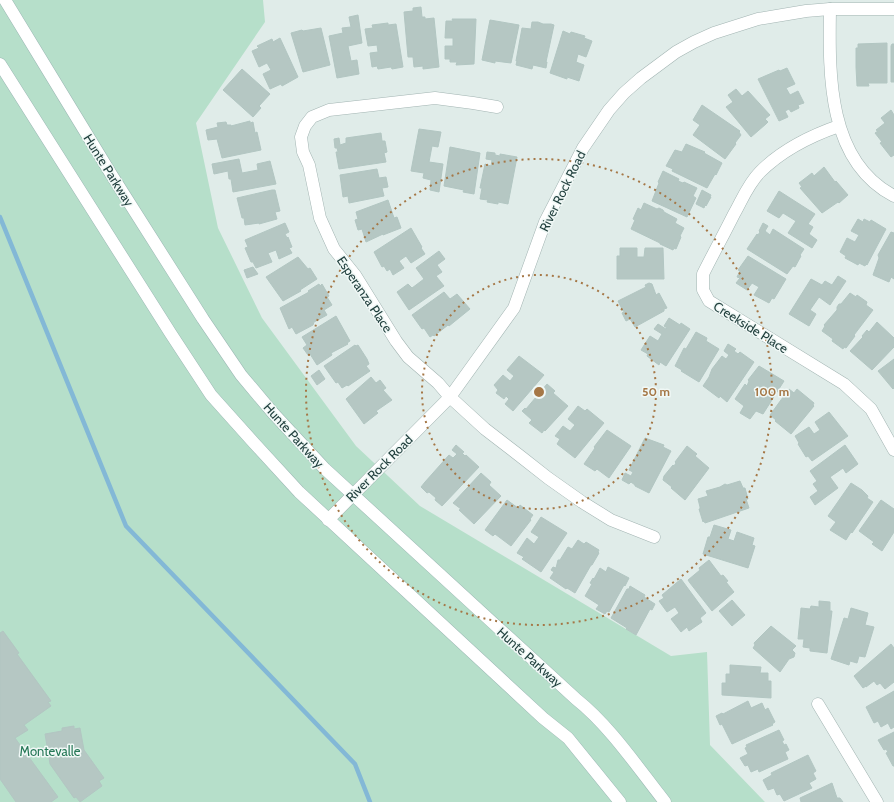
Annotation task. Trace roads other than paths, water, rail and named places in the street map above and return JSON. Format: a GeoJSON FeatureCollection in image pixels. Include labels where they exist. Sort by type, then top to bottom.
{"type":"FeatureCollection","features":[{"type":"Feature","properties":{"kind":"street","name":"Hunte Parkway"},"geometry":{"type":"LineString","coordinates":[[5,0],[111,174],[194,306],[241,374],[273,413],[325,469],[576,699],[591,711],[665,802]]}},
{"type":"Feature","properties":{"kind":"street","name":"River Rock Road"},"geometry":{"type":"LineString","coordinates":[[328,520],[450,397],[514,308],[545,222],[583,148],[609,110],[624,93],[641,78],[676,52],[714,33],[758,19],[782,14],[830,9],[894,9]]}},
{"type":"Feature","properties":{"kind":"street"},"geometry":{"type":"LineString","coordinates":[[830,9],[833,90],[839,126],[847,148],[859,167],[879,187],[894,196]]}},
{"type":"Feature","properties":{"kind":"street"},"geometry":{"type":"LineString","coordinates":[[0,64],[211,395],[299,492],[328,520],[543,718],[568,738],[620,802]]}},
{"type":"Feature","properties":{"kind":"street","name":"Esperanza Place"},"geometry":{"type":"LineString","coordinates":[[497,108],[435,98],[329,110],[312,117],[305,126],[301,137],[303,152],[309,165],[320,218],[334,249],[355,275],[408,357],[438,383],[450,397],[485,429],[582,502],[610,520],[654,537]]}},
{"type":"Feature","properties":{"kind":"street","name":"Creekside Place"},"geometry":{"type":"LineString","coordinates":[[839,126],[802,141],[780,155],[759,172],[746,190],[703,274],[703,290],[708,301],[844,384],[871,409],[894,450]]}},
{"type":"Feature","properties":{"kind":"street"},"geometry":{"type":"LineString","coordinates":[[818,704],[877,802]]}},
{"type":"Feature","properties":{"kind":"waterway"},"geometry":{"type":"LineString","coordinates":[[0,217],[126,526],[355,764],[370,802]]}},
{"type":"Feature","properties":{"kind":"park label","name":"Montevalle"},"geometry":{"type":"Point","coordinates":[50,751]}}]}
